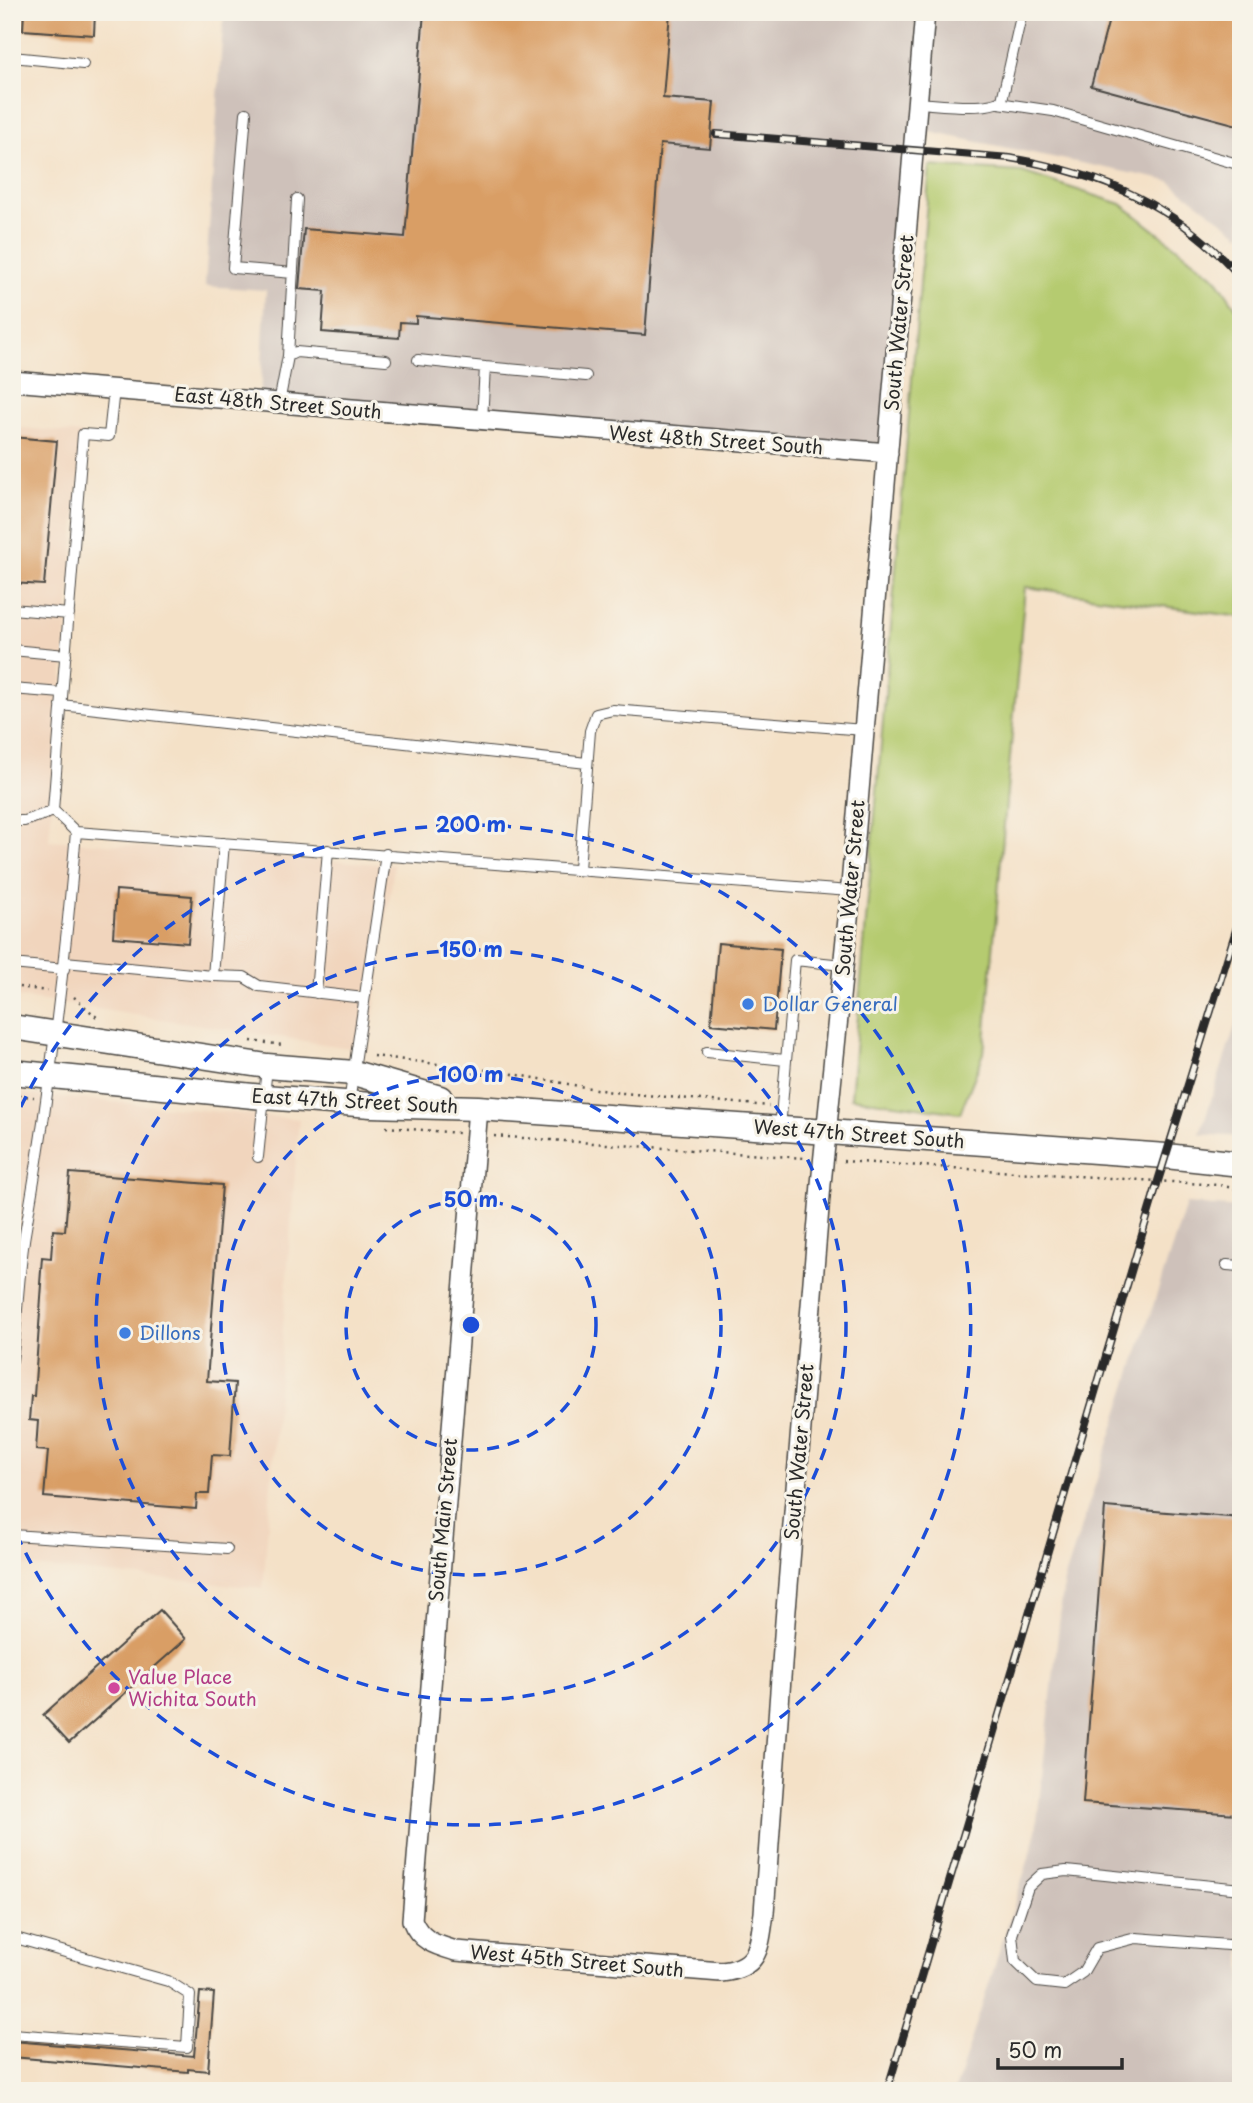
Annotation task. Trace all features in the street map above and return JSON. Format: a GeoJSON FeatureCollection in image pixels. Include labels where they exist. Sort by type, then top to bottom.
{"type":"FeatureCollection","features":[{"type":"Feature","properties":{"kind":"street","name":"South Water Street"},"geometry":{"type":"LineString","coordinates":[[744,1967],[751,1962],[759,1947],[764,1913],[785,1622],[824,1160],[850,891],[925,12]]}},
{"type":"Feature","properties":{"kind":"street","name":"East 48th Street South"},"geometry":{"type":"LineString","coordinates":[[12,381],[544,426]]}},
{"type":"Feature","properties":{"kind":"street","name":"West 48th Street South"},"geometry":{"type":"LineString","coordinates":[[544,426],[888,453]]}},
{"type":"Feature","properties":{"kind":"street","name":"East 47th Street South"},"geometry":{"type":"LineString","coordinates":[[12,1027],[267,1066],[355,1064],[478,1108]]}},
{"type":"Feature","properties":{"kind":"street","name":"East 47th Street South"},"geometry":{"type":"LineString","coordinates":[[12,1072],[47,1086],[478,1108]]}},
{"type":"Feature","properties":{"kind":"street","name":"West 47th Street South"},"geometry":{"type":"LineString","coordinates":[[478,1108],[780,1118],[828,1132],[1166,1156],[1241,1164]]}},
{"type":"Feature","properties":{"kind":"street","name":"South Main Street"},"geometry":{"type":"LineString","coordinates":[[416,1930],[411,1910],[478,1108]]}},
{"type":"Feature","properties":{"kind":"street","name":"West 45th Street South"},"geometry":{"type":"LineString","coordinates":[[416,1930],[429,1942],[456,1951],[721,1972],[744,1967]]}},
{"type":"Feature","properties":{"kind":"lane"},"geometry":{"type":"LineString","coordinates":[[999,103],[1002,100],[1022,12]]}},
{"type":"Feature","properties":{"kind":"lane"},"geometry":{"type":"LineString","coordinates":[[12,57],[82,64]]}},
{"type":"Feature","properties":{"kind":"lane"},"geometry":{"type":"LineString","coordinates":[[918,103],[980,106],[999,103],[1053,111],[1241,164]]}},
{"type":"Feature","properties":{"kind":"lane"},"geometry":{"type":"LineString","coordinates":[[246,113],[233,268],[293,273]]}},
{"type":"Feature","properties":{"kind":"lane"},"geometry":{"type":"LineString","coordinates":[[279,403],[288,356],[297,199]]}},
{"type":"Feature","properties":{"kind":"lane"},"geometry":{"type":"LineString","coordinates":[[288,356],[296,352],[386,360]]}},
{"type":"Feature","properties":{"kind":"lane"},"geometry":{"type":"LineString","coordinates":[[418,360],[586,376]]}},
{"type":"Feature","properties":{"kind":"lane"},"geometry":{"type":"LineString","coordinates":[[481,421],[485,367]]}},
{"type":"Feature","properties":{"kind":"lane"},"geometry":{"type":"LineString","coordinates":[[54,811],[83,434],[109,436],[114,388]]}},
{"type":"Feature","properties":{"kind":"lane"},"geometry":{"type":"LineString","coordinates":[[12,609],[69,614]]}},
{"type":"Feature","properties":{"kind":"lane"},"geometry":{"type":"LineString","coordinates":[[12,650],[66,655]]}},
{"type":"Feature","properties":{"kind":"lane"},"geometry":{"type":"LineString","coordinates":[[12,689],[62,693]]}},
{"type":"Feature","properties":{"kind":"lane"},"geometry":{"type":"LineString","coordinates":[[61,705],[587,763]]}},
{"type":"Feature","properties":{"kind":"lane"},"geometry":{"type":"LineString","coordinates":[[579,869],[590,731],[596,714],[613,710],[864,730]]}},
{"type":"Feature","properties":{"kind":"lane"},"geometry":{"type":"LineString","coordinates":[[12,821],[24,821],[54,811]]}},
{"type":"Feature","properties":{"kind":"lane"},"geometry":{"type":"LineString","coordinates":[[54,811],[76,832],[850,891]]}},
{"type":"Feature","properties":{"kind":"lane"},"geometry":{"type":"LineString","coordinates":[[12,1360],[24,1240],[33,1198],[47,1086],[57,1035],[76,832]]}},
{"type":"Feature","properties":{"kind":"lane"},"geometry":{"type":"LineString","coordinates":[[213,976],[225,843]]}},
{"type":"Feature","properties":{"kind":"lane"},"geometry":{"type":"LineString","coordinates":[[316,993],[328,850]]}},
{"type":"Feature","properties":{"kind":"lane"},"geometry":{"type":"LineString","coordinates":[[349,1103],[386,855]]}},
{"type":"Feature","properties":{"kind":"lane"},"geometry":{"type":"LineString","coordinates":[[780,1118],[795,960],[843,965]]}},
{"type":"Feature","properties":{"kind":"lane"},"geometry":{"type":"LineString","coordinates":[[12,964],[244,977],[259,986],[365,998]]}},
{"type":"Feature","properties":{"kind":"lane"},"geometry":{"type":"LineString","coordinates":[[707,1052],[785,1060]]}},
{"type":"Feature","properties":{"kind":"lane"},"geometry":{"type":"LineString","coordinates":[[258,1157],[267,1066]]}},
{"type":"Feature","properties":{"kind":"lane"},"geometry":{"type":"LineString","coordinates":[[1227,1265],[1241,1266]]}},
{"type":"Feature","properties":{"kind":"lane"},"geometry":{"type":"LineString","coordinates":[[12,1535],[227,1549]]}},
{"type":"Feature","properties":{"kind":"lane"},"geometry":{"type":"LineString","coordinates":[[1241,1889],[1066,1871],[1042,1874],[1028,1887],[1012,1935],[1015,1961],[1037,1982],[1064,1985],[1083,1972],[1097,1948],[1136,1938],[1241,1946]]}},
{"type":"Feature","properties":{"kind":"lane"},"geometry":{"type":"LineString","coordinates":[[12,1937],[168,1982],[190,1994],[187,2047],[12,2034]]}},
{"type":"Feature","properties":{"kind":"path"},"geometry":{"type":"LineString","coordinates":[[12,986],[76,997],[103,1023]]}},
{"type":"Feature","properties":{"kind":"path"},"geometry":{"type":"LineString","coordinates":[[250,1041],[290,1046]]}},
{"type":"Feature","properties":{"kind":"path"},"geometry":{"type":"LineString","coordinates":[[355,1064],[502,1072],[780,1118]]}},
{"type":"Feature","properties":{"kind":"path"},"geometry":{"type":"LineString","coordinates":[[12,1095],[47,1086]]}},
{"type":"Feature","properties":{"kind":"path"},"geometry":{"type":"LineString","coordinates":[[383,1127],[824,1160],[1219,1185],[1241,1190]]}},
{"type":"Feature","properties":{"kind":"shaded area"},"geometry":{"type":"Polygon","coordinates":[[[224,12],[1241,12],[1241,235],[1169,181],[915,129],[888,453],[260,401],[266,290],[205,286],[224,12]]]}},
{"type":"Feature","properties":{"kind":"shaded area"},"geometry":{"type":"Polygon","coordinates":[[[12,427],[83,434],[49,840],[394,865],[369,1051],[12,996],[12,427]]]}},
{"type":"Feature","properties":{"kind":"shaded area"},"geometry":{"type":"Polygon","coordinates":[[[1241,1008],[1241,1137],[1200,1134],[1241,1008]]]}},
{"type":"Feature","properties":{"kind":"shaded area"},"geometry":{"type":"Polygon","coordinates":[[[12,1093],[299,1119],[263,1588],[12,1565],[12,1093]]]}},
{"type":"Feature","properties":{"kind":"shaded area"},"geometry":{"type":"Polygon","coordinates":[[[1186,1204],[1241,1208],[1241,2091],[955,2091],[1035,1839],[1064,1581],[1186,1204]]]}},
{"type":"Feature","properties":{"kind":"green space"},"geometry":{"type":"Polygon","coordinates":[[[930,166],[1022,172],[1121,204],[1216,278],[1241,315],[1241,617],[1025,587],[984,1053],[960,1113],[851,1098],[930,166]]]}},
{"type":"Feature","properties":{"kind":"building"},"geometry":{"type":"Polygon","coordinates":[[[24,12],[95,12],[94,35],[23,30],[24,12]]]}},
{"type":"Feature","properties":{"kind":"building"},"geometry":{"type":"Polygon","coordinates":[[[424,12],[670,12],[663,98],[714,102],[710,148],[660,144],[645,335],[416,316],[416,323],[400,322],[399,338],[322,332],[325,291],[299,289],[304,229],[405,237],[424,12]]]}},
{"type":"Feature","properties":{"kind":"building"},"geometry":{"type":"Polygon","coordinates":[[[1111,12],[1241,12],[1241,126],[1091,86],[1111,12]]]}},
{"type":"Feature","properties":{"kind":"building"},"geometry":{"type":"Polygon","coordinates":[[[12,437],[57,441],[44,585],[12,583],[12,437]]]}},
{"type":"Feature","properties":{"kind":"building"},"geometry":{"type":"Polygon","coordinates":[[[116,890],[192,896],[188,943],[113,937],[116,890]]]}},
{"type":"Feature","properties":{"kind":"building"},"geometry":{"type":"Polygon","coordinates":[[[718,943],[781,949],[774,1030],[711,1024],[718,943]]]}},
{"type":"Feature","properties":{"kind":"building","name":"Dillons"},"geometry":{"type":"Polygon","coordinates":[[[70,1173],[222,1185],[207,1381],[235,1383],[230,1456],[212,1455],[209,1494],[197,1494],[196,1509],[44,1497],[48,1451],[36,1450],[38,1421],[29,1420],[31,1396],[34,1396],[42,1257],[51,1258],[53,1230],[65,1231],[70,1173]]]}},
{"type":"Feature","properties":{"kind":"building"},"geometry":{"type":"Polygon","coordinates":[[[1105,1507],[1241,1518],[1241,1753],[1236,1814],[1083,1803],[1105,1507]]]}},
{"type":"Feature","properties":{"kind":"building"},"geometry":{"type":"Polygon","coordinates":[[[160,1610],[186,1639],[69,1743],[43,1715],[160,1610]]]}},
{"type":"Feature","properties":{"kind":"building"},"geometry":{"type":"Polygon","coordinates":[[[200,1992],[214,1993],[208,2071],[188,2069],[188,2072],[12,2057],[12,2041],[194,2056],[200,1992]]]}},
{"type":"Feature","properties":{"kind":"railway"},"geometry":{"type":"LineString","coordinates":[[716,134],[1010,158],[1045,165],[1108,184],[1136,196],[1190,230],[1241,277]]}},
{"type":"Feature","properties":{"kind":"railway"},"geometry":{"type":"LineString","coordinates":[[887,2091],[1158,1181],[1241,914]]}},
{"type":"Feature","properties":{"kind":"place","name":"Dollar General"},"geometry":{"type":"Point","coordinates":[748,1004]}},
{"type":"Feature","properties":{"kind":"place","name":"Dillons"},"geometry":{"type":"Point","coordinates":[125,1333]}},
{"type":"Feature","properties":{"kind":"place","name":"Value Place Wichita South"},"geometry":{"type":"Point","coordinates":[114,1688]}}]}
